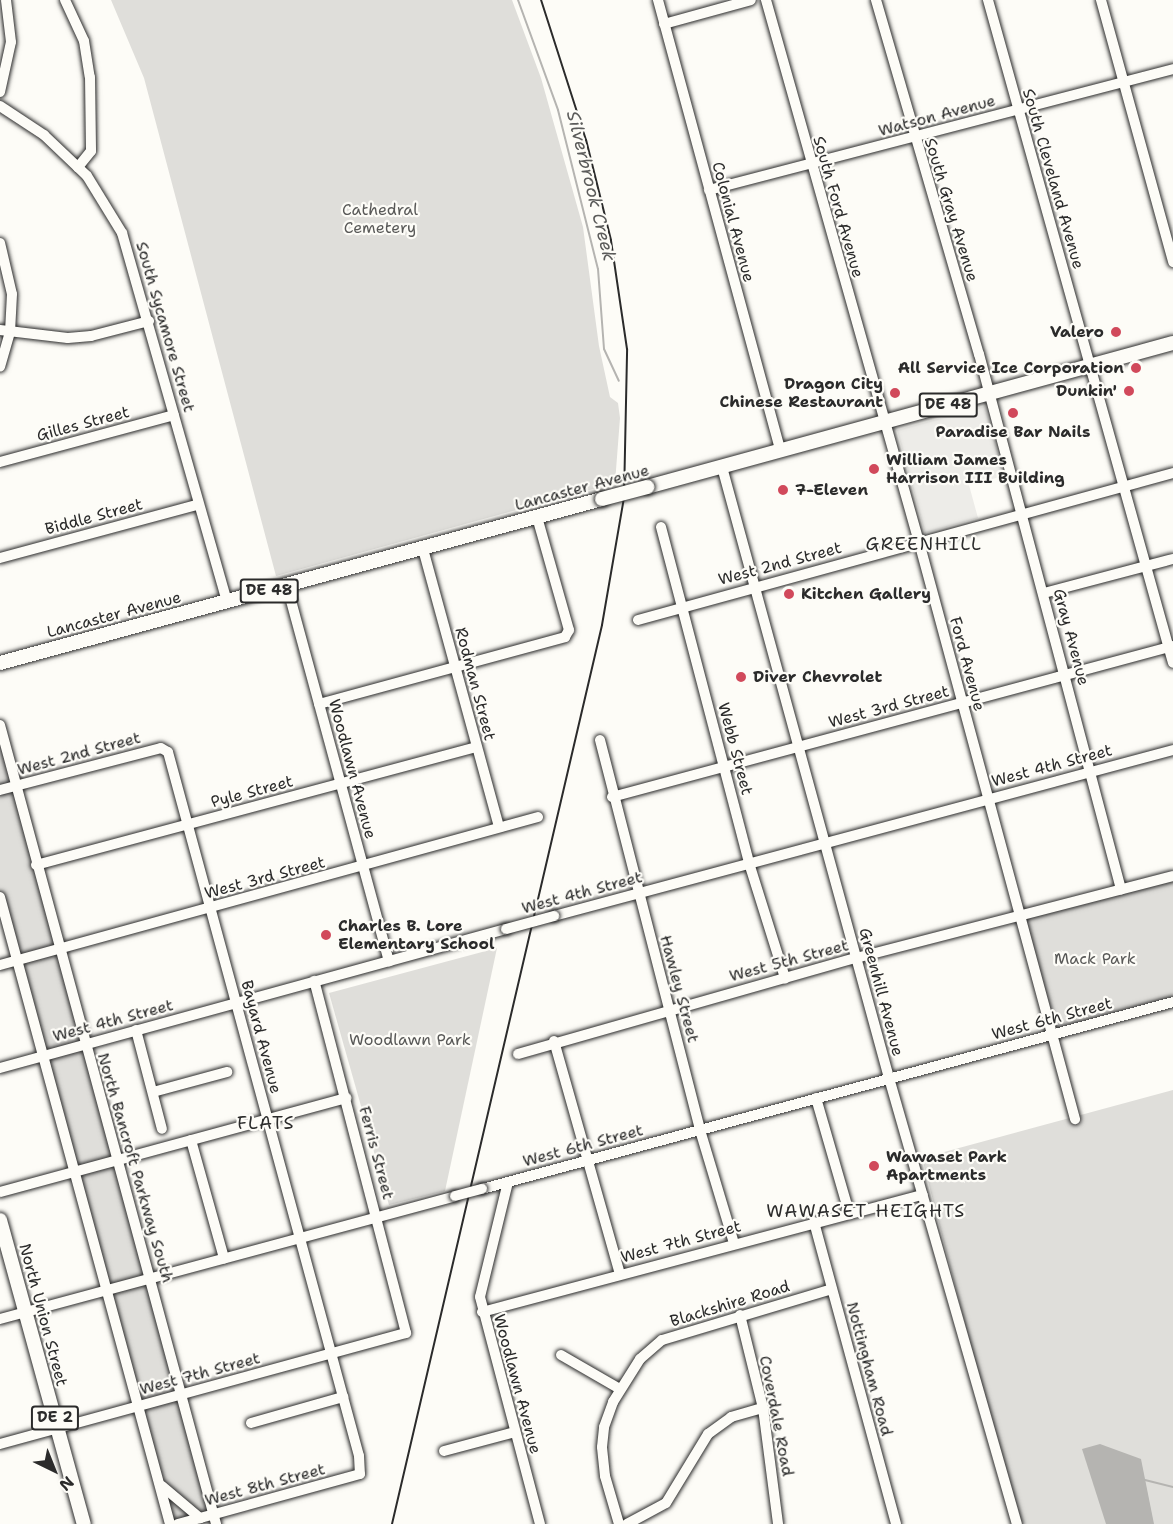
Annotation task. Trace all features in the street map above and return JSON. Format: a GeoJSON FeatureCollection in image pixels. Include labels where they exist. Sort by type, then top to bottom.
{"type":"FeatureCollection","features":[{"type":"Feature","properties":{"kind":"main road","name":"Lancaster Avenue"},"geometry":{"type":"LineString","coordinates":[[0,663],[722,466],[781,452],[1173,343]]}},
{"type":"Feature","properties":{"kind":"main road","name":"North Union Street"},"geometry":{"type":"LineString","coordinates":[[0,1220],[84,1524]]}},
{"type":"Feature","properties":{"kind":"street"},"geometry":{"type":"LineString","coordinates":[[0,92],[11,42],[6,0]]}},
{"type":"Feature","properties":{"kind":"street"},"geometry":{"type":"LineString","coordinates":[[65,0],[84,41],[90,77],[91,151],[78,167]]}},
{"type":"Feature","properties":{"kind":"street","name":"Colonial Avenue"},"geometry":{"type":"LineString","coordinates":[[658,0],[781,452]]}},
{"type":"Feature","properties":{"kind":"street"},"geometry":{"type":"LineString","coordinates":[[664,24],[751,0]]}},
{"type":"Feature","properties":{"kind":"street","name":"South Ford Avenue"},"geometry":{"type":"LineString","coordinates":[[766,0],[883,423]]}},
{"type":"Feature","properties":{"kind":"street","name":"South Gray Avenue"},"geometry":{"type":"LineString","coordinates":[[876,0],[914,138],[990,394]]}},
{"type":"Feature","properties":{"kind":"street","name":"South Cleveland Avenue"},"geometry":{"type":"LineString","coordinates":[[988,0],[1146,566],[1171,647],[1173,663]]}},
{"type":"Feature","properties":{"kind":"street"},"geometry":{"type":"LineString","coordinates":[[1101,0],[1173,261]]}},
{"type":"Feature","properties":{"kind":"street","name":"Watson Avenue"},"geometry":{"type":"LineString","coordinates":[[709,190],[1173,69]]}},
{"type":"Feature","properties":{"kind":"street","name":"South Sycamore Street"},"geometry":{"type":"LineString","coordinates":[[0,106],[44,135],[78,167],[98,192],[122,233],[149,321],[196,505],[227,602]]}},
{"type":"Feature","properties":{"kind":"street"},"geometry":{"type":"LineString","coordinates":[[0,243],[10,278],[0,367]]}},
{"type":"Feature","properties":{"kind":"street"},"geometry":{"type":"LineString","coordinates":[[5,331],[91,336],[149,321]]}},
{"type":"Feature","properties":{"kind":"street","name":"Gray Avenue"},"geometry":{"type":"LineString","coordinates":[[990,394],[1092,771],[1121,889]]}},
{"type":"Feature","properties":{"kind":"street","name":"Gilles Street"},"geometry":{"type":"LineString","coordinates":[[0,462],[174,415]]}},
{"type":"Feature","properties":{"kind":"street","name":"Ford Avenue"},"geometry":{"type":"LineString","coordinates":[[883,423],[919,542],[1050,1035],[1075,1119]]}},
{"type":"Feature","properties":{"kind":"street","name":"Greenhill Avenue"},"geometry":{"type":"LineString","coordinates":[[722,466],[889,1078],[1017,1524]]}},
{"type":"Feature","properties":{"kind":"street","name":"West 2nd Street"},"geometry":{"type":"LineString","coordinates":[[638,620],[754,586],[1173,473]]}},
{"type":"Feature","properties":{"kind":"street","name":"Biddle Street"},"geometry":{"type":"LineString","coordinates":[[0,558],[196,505]]}},
{"type":"Feature","properties":{"kind":"street"},"geometry":{"type":"LineString","coordinates":[[319,704],[568,634],[537,517]]}},
{"type":"Feature","properties":{"kind":"street","name":"Webb Street"},"geometry":{"type":"LineString","coordinates":[[661,527],[749,863],[784,978]]}},
{"type":"Feature","properties":{"kind":"street","name":"Rodman Street"},"geometry":{"type":"LineString","coordinates":[[423,549],[499,827]]}},
{"type":"Feature","properties":{"kind":"street"},"geometry":{"type":"LineString","coordinates":[[1044,593],[1173,559]]}},
{"type":"Feature","properties":{"kind":"street","name":"Woodlawn Avenue"},"geometry":{"type":"LineString","coordinates":[[286,586],[390,961]]}},
{"type":"Feature","properties":{"kind":"street","name":"West 3rd Street"},"geometry":{"type":"LineString","coordinates":[[612,797],[1171,647]]}},
{"type":"Feature","properties":{"kind":"street","name":"North Bancroft Parkway South"},"geometry":{"type":"LineString","coordinates":[[0,725],[58,950],[215,1519]]}},
{"type":"Feature","properties":{"kind":"street","name":"Hawley Street"},"geometry":{"type":"LineString","coordinates":[[600,740],[612,797],[700,1130],[734,1243]]}},
{"type":"Feature","properties":{"kind":"street","name":"Pyle Street"},"geometry":{"type":"LineString","coordinates":[[36,865],[476,747]]}},
{"type":"Feature","properties":{"kind":"street","name":"West 2nd Street"},"geometry":{"type":"LineString","coordinates":[[0,790],[165,748]]}},
{"type":"Feature","properties":{"kind":"street","name":"Bayard Avenue"},"geometry":{"type":"LineString","coordinates":[[165,748],[188,824],[332,1354],[360,1463],[360,1474]]}},
{"type":"Feature","properties":{"kind":"street","name":"West 4th Street"},"geometry":{"type":"LineString","coordinates":[[0,1068],[824,842],[1173,750]]}},
{"type":"Feature","properties":{"kind":"street","name":"West 3rd Street"},"geometry":{"type":"LineString","coordinates":[[0,965],[364,867],[538,817]]}},
{"type":"Feature","properties":{"kind":"street","name":"West 5th Street"},"geometry":{"type":"LineString","coordinates":[[518,1054],[554,1041],[856,958],[1173,876]]}},
{"type":"Feature","properties":{"kind":"street"},"geometry":{"type":"LineString","coordinates":[[0,897],[138,1407],[162,1486],[170,1524]]}},
{"type":"Feature","properties":{"kind":"street","name":"Ferris Street"},"geometry":{"type":"LineString","coordinates":[[314,981],[378,1217],[406,1333]]}},
{"type":"Feature","properties":{"kind":"street","name":"West 6th Street"},"geometry":{"type":"LineString","coordinates":[[0,1319],[1173,1002]]}},
{"type":"Feature","properties":{"kind":"street"},"geometry":{"type":"LineString","coordinates":[[136,1030],[162,1129]]}},
{"type":"Feature","properties":{"kind":"street"},"geometry":{"type":"LineString","coordinates":[[554,1041],[586,1161],[620,1274]]}},
{"type":"Feature","properties":{"kind":"street"},"geometry":{"type":"LineString","coordinates":[[153,1092],[227,1072]]}},
{"type":"Feature","properties":{"kind":"street"},"geometry":{"type":"LineString","coordinates":[[0,1192],[346,1098]]}},
{"type":"Feature","properties":{"kind":"street"},"geometry":{"type":"LineString","coordinates":[[816,1098],[849,1212]]}},
{"type":"Feature","properties":{"kind":"street"},"geometry":{"type":"LineString","coordinates":[[191,1140],[224,1258]]}},
{"type":"Feature","properties":{"kind":"street","name":"Woodlawn Avenue"},"geometry":{"type":"LineString","coordinates":[[508,1182],[480,1297],[482,1312],[540,1524]]}},
{"type":"Feature","properties":{"kind":"street","name":"West 7th Street"},"geometry":{"type":"LineString","coordinates":[[482,1312],[849,1212],[923,1195]]}},
{"type":"Feature","properties":{"kind":"street","name":"Nottingham Road"},"geometry":{"type":"LineString","coordinates":[[814,1222],[896,1524]]}},
{"type":"Feature","properties":{"kind":"street","name":"Blackshire Road"},"geometry":{"type":"LineString","coordinates":[[619,1524],[602,1447],[604,1427],[620,1389],[640,1359],[662,1340],[832,1289]]}},
{"type":"Feature","properties":{"kind":"street","name":"Coverdale Road"},"geometry":{"type":"LineString","coordinates":[[740,1315],[763,1408],[778,1524]]}},
{"type":"Feature","properties":{"kind":"street","name":"West 7th Street"},"geometry":{"type":"LineString","coordinates":[[0,1444],[406,1333]]}},
{"type":"Feature","properties":{"kind":"street"},"geometry":{"type":"LineString","coordinates":[[561,1355],[620,1389]]}},
{"type":"Feature","properties":{"kind":"street"},"geometry":{"type":"LineString","coordinates":[[251,1423],[343,1397]]}},
{"type":"Feature","properties":{"kind":"street"},"geometry":{"type":"LineString","coordinates":[[627,1524],[666,1503],[708,1434],[731,1417],[763,1408]]}},
{"type":"Feature","properties":{"kind":"street"},"geometry":{"type":"LineString","coordinates":[[444,1450],[515,1432]]}},
{"type":"Feature","properties":{"kind":"street","name":"West 8th Street"},"geometry":{"type":"LineString","coordinates":[[178,1524],[200,1518],[215,1519],[360,1474]]}},
{"type":"Feature","properties":{"kind":"street"},"geometry":{"type":"LineString","coordinates":[[162,1486],[200,1518]]}},
{"type":"Feature","properties":{"kind":"shaded area"},"geometry":{"type":"Polygon","coordinates":[[[985,406],[1004,476],[969,485],[978,518],[925,533],[897,430],[985,406]]]}},
{"type":"Feature","properties":{"kind":"shaded area"},"geometry":{"type":"Polygon","coordinates":[[[1100,1444],[1141,1459],[1154,1524],[1106,1524],[1082,1449],[1100,1444]]]}},
{"type":"Feature","properties":{"kind":"green space","name":"Cathedral Cemetery"},"geometry":{"type":"Polygon","coordinates":[[[111,0],[512,0],[541,78],[583,227],[599,346],[610,397],[618,403],[620,418],[615,483],[276,576],[144,78],[111,0]]]}},
{"type":"Feature","properties":{"kind":"green space"},"geometry":{"type":"Polygon","coordinates":[[[0,725],[214,1514],[170,1524],[0,897],[0,725]]]}},
{"type":"Feature","properties":{"kind":"green space","name":"Mack Park"},"geometry":{"type":"Polygon","coordinates":[[[1173,876],[1173,1001],[1050,1035],[1019,914],[1173,876]]]}},
{"type":"Feature","properties":{"kind":"green space","name":"Woodlawn Park"},"geometry":{"type":"Polygon","coordinates":[[[497,948],[445,1191],[389,1205],[329,993],[497,948]]]}},
{"type":"Feature","properties":{"kind":"green space"},"geometry":{"type":"Polygon","coordinates":[[[1173,1090],[1173,1524],[1017,1524],[922,1158],[1173,1090]]]}},
{"type":"Feature","properties":{"kind":"waterway","name":"Silverbrook Creek"},"geometry":{"type":"LineString","coordinates":[[518,0],[558,110],[598,269],[604,349],[619,381]]}},
{"type":"Feature","properties":{"kind":"waterway"},"geometry":{"type":"LineString","coordinates":[[1145,1480],[1173,1487]]}},
{"type":"Feature","properties":{"kind":"railway"},"geometry":{"type":"LineString","coordinates":[[392,1524],[602,625],[624,498],[627,349],[611,240],[586,140],[541,0]]}},
{"type":"Feature","properties":{"kind":"place","name":"Valero"},"geometry":{"type":"Point","coordinates":[1116,332]}},
{"type":"Feature","properties":{"kind":"place","name":"All Service Ice Corporation"},"geometry":{"type":"Point","coordinates":[1136,368]}},
{"type":"Feature","properties":{"kind":"place","name":"Dunkin'"},"geometry":{"type":"Point","coordinates":[1129,391]}},
{"type":"Feature","properties":{"kind":"place","name":"Dragon City Chinese Restaurant"},"geometry":{"type":"Point","coordinates":[895,393]}},
{"type":"Feature","properties":{"kind":"place","name":"Paradise Bar Nails"},"geometry":{"type":"Point","coordinates":[1013,413]}},
{"type":"Feature","properties":{"kind":"place","name":"William James Harrison III Building"},"geometry":{"type":"Point","coordinates":[874,469]}},
{"type":"Feature","properties":{"kind":"place","name":"7-Eleven"},"geometry":{"type":"Point","coordinates":[783,490]}},
{"type":"Feature","properties":{"kind":"place","name":"Kitchen Gallery"},"geometry":{"type":"Point","coordinates":[789,594]}},
{"type":"Feature","properties":{"kind":"place","name":"Diver Chevrolet"},"geometry":{"type":"Point","coordinates":[741,677]}},
{"type":"Feature","properties":{"kind":"place","name":"Charles B. Lore Elementary School"},"geometry":{"type":"Point","coordinates":[326,935]}},
{"type":"Feature","properties":{"kind":"place","name":"Wawaset Park Apartments"},"geometry":{"type":"Point","coordinates":[874,1166]}},
{"type":"Feature","properties":{"kind":"district","name":"GREENHILL"},"geometry":{"type":"Point","coordinates":[924,544]}},
{"type":"Feature","properties":{"kind":"district","name":"FLATS"},"geometry":{"type":"Point","coordinates":[266,1123]}},
{"type":"Feature","properties":{"kind":"district","name":"WAWASET HEIGHTS"},"geometry":{"type":"Point","coordinates":[866,1211]}}]}
